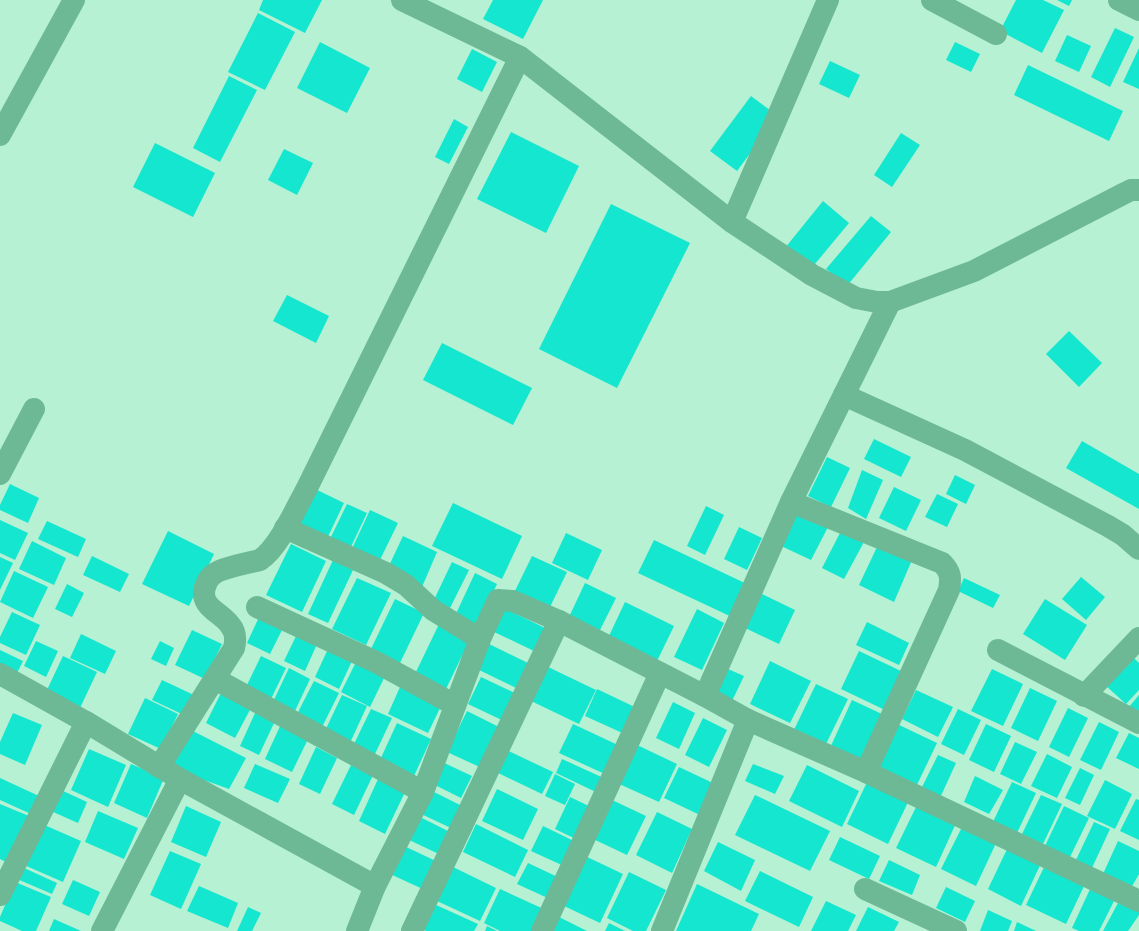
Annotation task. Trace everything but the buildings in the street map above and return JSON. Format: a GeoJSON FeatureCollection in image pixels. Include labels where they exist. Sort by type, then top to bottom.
{"type":"FeatureCollection","features":[{"type":"Feature","properties":{"kind":"street"},"geometry":{"type":"LineString","coordinates":[[0,135],[74,0]]}},
{"type":"Feature","properties":{"kind":"street"},"geometry":{"type":"LineString","coordinates":[[402,0],[520,57],[732,222],[831,286],[856,298],[877,302],[890,302],[974,271],[1123,194],[1132,190],[1139,190]]}},
{"type":"Feature","properties":{"kind":"street"},"geometry":{"type":"LineString","coordinates":[[732,222],[828,0]]}},
{"type":"Feature","properties":{"kind":"street"},"geometry":{"type":"LineString","coordinates":[[932,0],[996,34]]}},
{"type":"Feature","properties":{"kind":"street"},"geometry":{"type":"LineString","coordinates":[[1119,0],[1139,10]]}},
{"type":"Feature","properties":{"kind":"street"},"geometry":{"type":"LineString","coordinates":[[159,767],[234,648],[236,641],[234,631],[230,624],[209,607],[204,599],[206,581],[219,571],[260,560],[266,556],[285,528],[306,490],[520,57]]}},
{"type":"Feature","properties":{"kind":"street"},"geometry":{"type":"LineString","coordinates":[[705,696],[791,502],[890,302]]}},
{"type":"Feature","properties":{"kind":"street"},"geometry":{"type":"LineString","coordinates":[[844,395],[965,450],[1108,526],[1123,535],[1139,550]]}},
{"type":"Feature","properties":{"kind":"street"},"geometry":{"type":"LineString","coordinates":[[0,474],[34,410]]}},
{"type":"Feature","properties":{"kind":"street"},"geometry":{"type":"LineString","coordinates":[[791,502],[942,563],[949,570],[951,579],[949,590],[866,772]]}},
{"type":"Feature","properties":{"kind":"street"},"geometry":{"type":"LineString","coordinates":[[285,528],[386,573],[406,585],[433,610],[480,638]]}},
{"type":"Feature","properties":{"kind":"street"},"geometry":{"type":"LineString","coordinates":[[357,931],[375,886],[423,792],[480,638],[498,600],[513,601],[559,622],[705,696],[748,720],[866,772],[1139,901]]}},
{"type":"Feature","properties":{"kind":"street"},"geometry":{"type":"LineString","coordinates":[[257,607],[376,662],[455,705]]}},
{"type":"Feature","properties":{"kind":"street"},"geometry":{"type":"LineString","coordinates":[[412,931],[559,622]]}},
{"type":"Feature","properties":{"kind":"street"},"geometry":{"type":"LineString","coordinates":[[1084,696],[1139,638]]}},
{"type":"Feature","properties":{"kind":"street"},"geometry":{"type":"LineString","coordinates":[[998,650],[1084,696],[1139,723]]}},
{"type":"Feature","properties":{"kind":"street"},"geometry":{"type":"LineString","coordinates":[[0,674],[86,722],[180,779],[375,886]]}},
{"type":"Feature","properties":{"kind":"street"},"geometry":{"type":"LineString","coordinates":[[542,931],[660,674]]}},
{"type":"Feature","properties":{"kind":"street"},"geometry":{"type":"LineString","coordinates":[[215,679],[423,792]]}},
{"type":"Feature","properties":{"kind":"street"},"geometry":{"type":"LineString","coordinates":[[662,931],[748,720]]}},
{"type":"Feature","properties":{"kind":"street"},"geometry":{"type":"LineString","coordinates":[[0,895],[86,722]]}},
{"type":"Feature","properties":{"kind":"street"},"geometry":{"type":"LineString","coordinates":[[102,931],[180,779]]}},
{"type":"Feature","properties":{"kind":"street"},"geometry":{"type":"LineString","coordinates":[[865,889],[956,931]]}}]}
